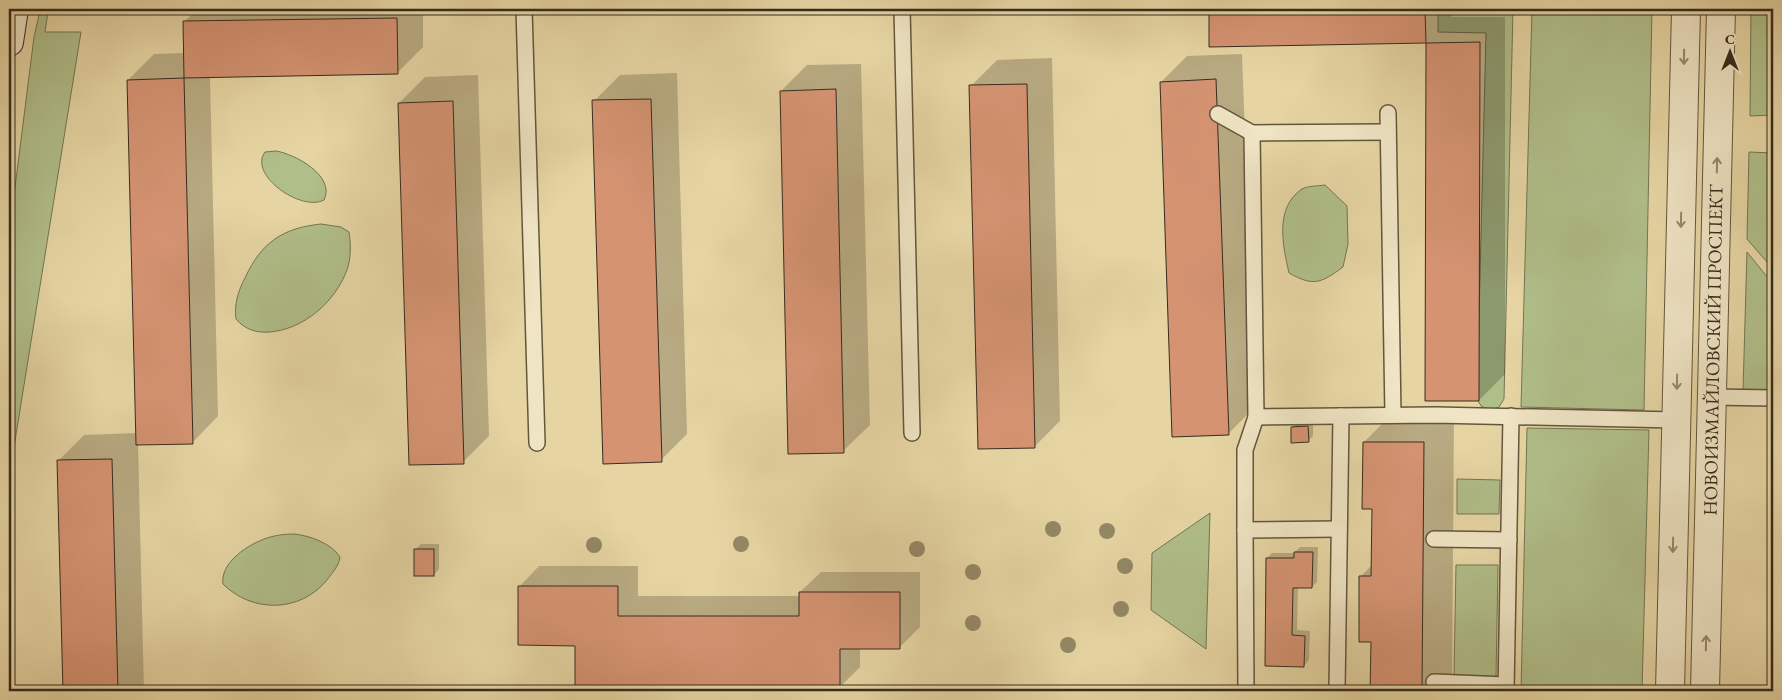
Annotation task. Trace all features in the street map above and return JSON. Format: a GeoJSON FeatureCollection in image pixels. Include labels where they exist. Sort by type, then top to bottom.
{"type":"FeatureCollection","features":[{"type":"Feature","properties":{"kind":"street"},"geometry":{"type":"LineString","coordinates":[[9,42],[14,9]]}},
{"type":"Feature","properties":{"kind":"street","name":"НОВОИЗМАЙЛОВСКИЙ ПРОСПЕКТ"},"geometry":{"type":"LineString","coordinates":[[1670,691],[1686,9]]}},
{"type":"Feature","properties":{"kind":"street","name":"НОВОИЗМАЙЛОВСКИЙ ПРОСПЕКТ"},"geometry":{"type":"LineString","coordinates":[[1705,691],[1721,9]]}},
{"type":"Feature","properties":{"kind":"lane"},"geometry":{"type":"LineString","coordinates":[[524,9],[537,443]]}},
{"type":"Feature","properties":{"kind":"lane"},"geometry":{"type":"LineString","coordinates":[[902,9],[912,433]]}},
{"type":"Feature","properties":{"kind":"lane"},"geometry":{"type":"LineString","coordinates":[[1388,113],[1393,415]]}},
{"type":"Feature","properties":{"kind":"lane"},"geometry":{"type":"LineString","coordinates":[[1218,114],[1252,134],[1388,132]]}},
{"type":"Feature","properties":{"kind":"lane"},"geometry":{"type":"LineString","coordinates":[[1246,691],[1245,450],[1256,417],[1252,134]]}},
{"type":"Feature","properties":{"kind":"lane"},"geometry":{"type":"LineString","coordinates":[[1712,397],[1773,398]]}},
{"type":"Feature","properties":{"kind":"lane"},"geometry":{"type":"LineString","coordinates":[[1256,417],[1393,415],[1676,420]]}},
{"type":"Feature","properties":{"kind":"lane"},"geometry":{"type":"LineString","coordinates":[[1337,691],[1341,416]]}},
{"type":"Feature","properties":{"kind":"lane"},"geometry":{"type":"LineString","coordinates":[[1434,682],[1506,688],[1511,416]]}},
{"type":"Feature","properties":{"kind":"lane"},"geometry":{"type":"LineString","coordinates":[[1245,530],[1339,529]]}},
{"type":"Feature","properties":{"kind":"lane"},"geometry":{"type":"LineString","coordinates":[[1434,539],[1509,540]]}},
{"type":"Feature","properties":{"kind":"green space"},"geometry":{"type":"Polygon","coordinates":[[[42,9],[85,9],[48,12],[45,32],[81,32],[9,478],[9,235],[34,37],[42,9]]]}},
{"type":"Feature","properties":{"kind":"green space"},"geometry":{"type":"Polygon","coordinates":[[[1438,9],[1513,9],[1504,399],[1499,407],[1490,410],[1481,406],[1477,399],[1486,33],[1438,32],[1438,9]]]}},
{"type":"Feature","properties":{"kind":"green space"},"geometry":{"type":"Polygon","coordinates":[[[1532,9],[1652,9],[1644,410],[1521,407],[1532,9]]]}},
{"type":"Feature","properties":{"kind":"green space"},"geometry":{"type":"Polygon","coordinates":[[[1751,9],[1773,9],[1773,115],[1750,116],[1751,9]]]}},
{"type":"Feature","properties":{"kind":"green space"},"geometry":{"type":"Polygon","coordinates":[[[276,151],[303,161],[319,175],[326,191],[324,200],[314,202],[303,201],[280,189],[270,180],[264,171],[262,161],[265,152],[276,151]]]}},
{"type":"Feature","properties":{"kind":"green space"},"geometry":{"type":"Polygon","coordinates":[[[1749,152],[1773,153],[1773,269],[1747,239],[1749,152]]]}},
{"type":"Feature","properties":{"kind":"green space"},"geometry":{"type":"Polygon","coordinates":[[[1325,185],[1347,206],[1348,244],[1343,267],[1323,280],[1305,280],[1289,273],[1283,240],[1284,217],[1287,206],[1302,189],[1325,185]]]}},
{"type":"Feature","properties":{"kind":"green space"},"geometry":{"type":"Polygon","coordinates":[[[321,224],[341,227],[349,232],[350,251],[348,266],[342,282],[335,293],[317,312],[295,326],[283,330],[265,332],[243,326],[236,319],[237,298],[258,255],[274,239],[284,234],[295,229],[321,224]]]}},
{"type":"Feature","properties":{"kind":"green space"},"geometry":{"type":"Polygon","coordinates":[[[1747,252],[1773,284],[1773,392],[1743,391],[1747,252]]]}},
{"type":"Feature","properties":{"kind":"green space"},"geometry":{"type":"Polygon","coordinates":[[[1527,428],[1649,430],[1642,691],[1521,691],[1527,428]]]}},
{"type":"Feature","properties":{"kind":"green space"},"geometry":{"type":"Polygon","coordinates":[[[1457,479],[1500,480],[1499,514],[1457,514],[1457,479]]]}},
{"type":"Feature","properties":{"kind":"green space"},"geometry":{"type":"Polygon","coordinates":[[[1210,513],[1206,649],[1151,610],[1152,553],[1210,513]]]}},
{"type":"Feature","properties":{"kind":"green space"},"geometry":{"type":"Polygon","coordinates":[[[295,534],[307,536],[326,544],[340,557],[333,572],[316,591],[303,599],[290,603],[262,604],[235,594],[223,584],[226,568],[244,549],[270,537],[295,534]]]}},
{"type":"Feature","properties":{"kind":"green space"},"geometry":{"type":"Polygon","coordinates":[[[1456,565],[1498,565],[1496,677],[1454,676],[1456,565]]]}},
{"type":"Feature","properties":{"kind":"building"},"geometry":{"type":"Polygon","coordinates":[[[1209,9],[1425,9],[1426,43],[1209,47],[1209,9]]]}},
{"type":"Feature","properties":{"kind":"building"},"geometry":{"type":"Polygon","coordinates":[[[397,18],[398,74],[184,78],[183,21],[397,18]]]}},
{"type":"Feature","properties":{"kind":"building"},"geometry":{"type":"Polygon","coordinates":[[[1480,42],[1479,401],[1425,401],[1426,43],[1480,42]]]}},
{"type":"Feature","properties":{"kind":"building"},"geometry":{"type":"Polygon","coordinates":[[[184,78],[193,444],[136,445],[127,80],[184,78]]]}},
{"type":"Feature","properties":{"kind":"building"},"geometry":{"type":"Polygon","coordinates":[[[1216,79],[1229,435],[1172,437],[1160,82],[1216,79]]]}},
{"type":"Feature","properties":{"kind":"building"},"geometry":{"type":"Polygon","coordinates":[[[1027,84],[1035,448],[978,449],[969,85],[1027,84]]]}},
{"type":"Feature","properties":{"kind":"building"},"geometry":{"type":"Polygon","coordinates":[[[836,89],[844,453],[788,454],[780,91],[836,89]]]}},
{"type":"Feature","properties":{"kind":"building"},"geometry":{"type":"Polygon","coordinates":[[[651,99],[662,462],[603,464],[592,100],[651,99]]]}},
{"type":"Feature","properties":{"kind":"building"},"geometry":{"type":"Polygon","coordinates":[[[453,101],[464,464],[409,465],[398,103],[453,101]]]}},
{"type":"Feature","properties":{"kind":"building"},"geometry":{"type":"Polygon","coordinates":[[[1308,426],[1309,442],[1291,443],[1291,427],[1308,426]]]}},
{"type":"Feature","properties":{"kind":"building"},"geometry":{"type":"Polygon","coordinates":[[[1363,442],[1424,442],[1422,691],[1370,691],[1371,642],[1359,642],[1359,576],[1371,576],[1372,509],[1362,509],[1363,442]]]}},
{"type":"Feature","properties":{"kind":"building"},"geometry":{"type":"Polygon","coordinates":[[[112,459],[118,691],[63,691],[57,460],[112,459]]]}},
{"type":"Feature","properties":{"kind":"building"},"geometry":{"type":"Polygon","coordinates":[[[414,549],[434,549],[434,576],[414,576],[414,549]]]}},
{"type":"Feature","properties":{"kind":"building"},"geometry":{"type":"Polygon","coordinates":[[[1294,552],[1313,552],[1312,588],[1293,588],[1292,635],[1305,636],[1304,667],[1265,666],[1266,558],[1294,558],[1294,552]]]}},
{"type":"Feature","properties":{"kind":"building"},"geometry":{"type":"Polygon","coordinates":[[[518,586],[618,586],[618,616],[799,616],[799,592],[900,592],[900,649],[840,649],[840,689],[575,688],[575,646],[518,645],[518,586]]]}}]}
